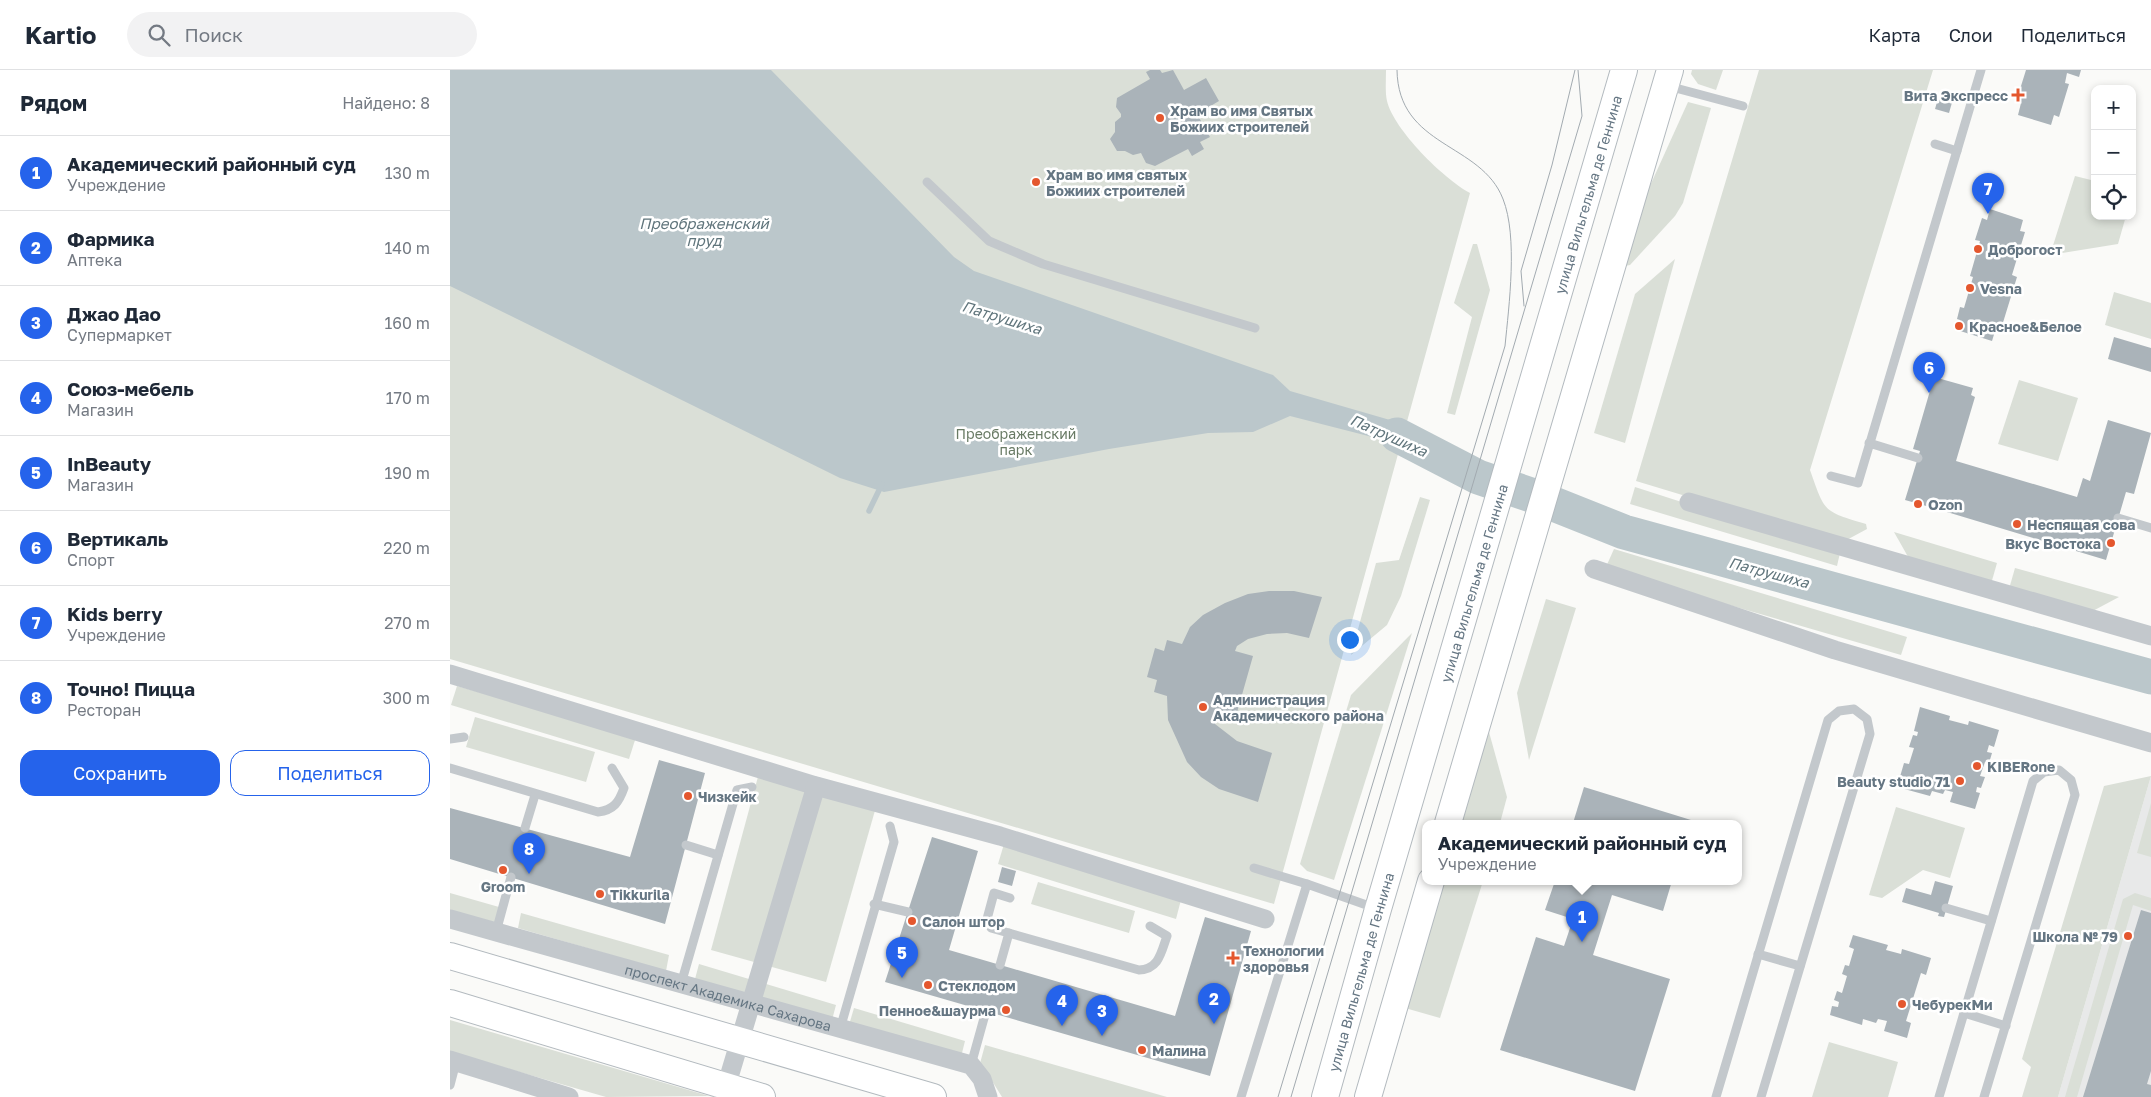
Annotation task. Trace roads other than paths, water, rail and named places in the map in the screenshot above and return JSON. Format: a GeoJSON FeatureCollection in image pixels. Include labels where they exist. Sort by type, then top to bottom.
{"type":"FeatureCollection","features":[{"type":"Feature","properties":{"kind":"street","name":"улица Вильгельма де Геннина"},"geometry":{"type":"LineString","coordinates":[[1325,1097],[1378,909],[1624,70]]}},
{"type":"Feature","properties":{"kind":"street"},"geometry":{"type":"LineString","coordinates":[[1449,820],[1667,77]]}},
{"type":"Feature","properties":{"kind":"street"},"geometry":{"type":"LineString","coordinates":[[1689,502],[2151,636]]}},
{"type":"Feature","properties":{"kind":"street"},"geometry":{"type":"LineString","coordinates":[[1594,569],[1835,650],[2151,743]]}},
{"type":"Feature","properties":{"kind":"street"},"geometry":{"type":"LineString","coordinates":[[450,674],[816,786],[1000,836],[1265,919]]}},
{"type":"Feature","properties":{"kind":"street"},"geometry":{"type":"LineString","coordinates":[[725,1092],[816,786]]}},
{"type":"Feature","properties":{"kind":"street"},"geometry":{"type":"LineString","coordinates":[[1368,1097],[1430,885]]}},
{"type":"Feature","properties":{"kind":"street","name":"проспект Академика Сахарова"},"geometry":{"type":"LineString","coordinates":[[450,919],[840,1030],[971,1065]]}},
{"type":"Feature","properties":{"kind":"street"},"geometry":{"type":"LineString","coordinates":[[450,956],[933,1097]]}},
{"type":"Feature","properties":{"kind":"street"},"geometry":{"type":"LineString","coordinates":[[450,1003],[725,1092],[762,1097]]}},
{"type":"Feature","properties":{"kind":"street"},"geometry":{"type":"LineString","coordinates":[[453,1061],[569,1097]]}},
{"type":"Feature","properties":{"kind":"street"},"geometry":{"type":"LineString","coordinates":[[971,1065],[982,1079],[988,1097]]}},
{"type":"Feature","properties":{"kind":"lane"},"geometry":{"type":"LineString","coordinates":[[1831,476],[1858,484],[1981,70]]}},
{"type":"Feature","properties":{"kind":"lane"},"geometry":{"type":"LineString","coordinates":[[1667,77],[1743,106]]}},
{"type":"Feature","properties":{"kind":"lane"},"geometry":{"type":"LineString","coordinates":[[1935,144],[1957,151]]}},
{"type":"Feature","properties":{"kind":"lane"},"geometry":{"type":"LineString","coordinates":[[927,182],[989,241],[1043,264],[1255,328]]}},
{"type":"Feature","properties":{"kind":"lane"},"geometry":{"type":"LineString","coordinates":[[1869,443],[1918,458]]}},
{"type":"Feature","properties":{"kind":"lane"},"geometry":{"type":"LineString","coordinates":[[2118,518],[2151,528]]}},
{"type":"Feature","properties":{"kind":"lane"},"geometry":{"type":"LineString","coordinates":[[1716,1097],[1828,720],[1839,711],[1854,709],[1867,719],[1870,734],[1762,1097]]}},
{"type":"Feature","properties":{"kind":"lane"},"geometry":{"type":"LineString","coordinates":[[450,739],[464,737]]}},
{"type":"Feature","properties":{"kind":"lane"},"geometry":{"type":"LineString","coordinates":[[450,768],[598,812],[608,811],[619,802],[624,788],[612,768]]}},
{"type":"Feature","properties":{"kind":"lane"},"geometry":{"type":"LineString","coordinates":[[1939,1097],[2033,782],[2044,772],[2059,770],[2071,780],[2075,795],[1984,1097]]}},
{"type":"Feature","properties":{"kind":"lane"},"geometry":{"type":"LineString","coordinates":[[681,985],[738,790],[752,787]]}},
{"type":"Feature","properties":{"kind":"lane"},"geometry":{"type":"LineString","coordinates":[[525,828],[536,795]]}},
{"type":"Feature","properties":{"kind":"lane"},"geometry":{"type":"LineString","coordinates":[[840,1030],[874,904],[894,842],[890,826]]}},
{"type":"Feature","properties":{"kind":"lane"},"geometry":{"type":"LineString","coordinates":[[686,845],[718,855]]}},
{"type":"Feature","properties":{"kind":"lane"},"geometry":{"type":"LineString","coordinates":[[1254,868],[1378,909]]}},
{"type":"Feature","properties":{"kind":"lane"},"geometry":{"type":"LineString","coordinates":[[496,932],[511,877]]}},
{"type":"Feature","properties":{"kind":"lane"},"geometry":{"type":"LineString","coordinates":[[1241,1097],[1307,884]]}},
{"type":"Feature","properties":{"kind":"lane"},"geometry":{"type":"LineString","coordinates":[[1010,898],[994,893],[987,919],[990,928],[1139,970],[1149,970],[1158,962],[1166,936],[1150,926]]}},
{"type":"Feature","properties":{"kind":"lane"},"geometry":{"type":"LineString","coordinates":[[874,904],[908,912]]}},
{"type":"Feature","properties":{"kind":"lane"},"geometry":{"type":"LineString","coordinates":[[1946,908],[1991,921]]}},
{"type":"Feature","properties":{"kind":"lane"},"geometry":{"type":"LineString","coordinates":[[1000,965],[1009,933]]}},
{"type":"Feature","properties":{"kind":"lane"},"geometry":{"type":"LineString","coordinates":[[1758,954],[1800,966]]}},
{"type":"Feature","properties":{"kind":"lane"},"geometry":{"type":"LineString","coordinates":[[971,1065],[986,1011]]}},
{"type":"Feature","properties":{"kind":"lane"},"geometry":{"type":"LineString","coordinates":[[1964,1013],[2006,1026]]}},
{"type":"Feature","properties":{"kind":"lane"},"geometry":{"type":"LineString","coordinates":[[450,1084],[453,1061]]}},
{"type":"Feature","properties":{"kind":"water","name":"Преображенский пруд"},"geometry":{"type":"Polygon","coordinates":[[[450,70],[771,70],[954,257],[974,271],[1273,375],[1290,391],[1390,420],[1445,442],[1437,467],[1384,440],[1290,416],[1253,432],[1208,433],[1109,449],[884,492],[840,478],[450,286],[450,70]]]}},
{"type":"Feature","properties":{"kind":"waterway","name":"Патрушиха"},"geometry":{"type":"LineString","coordinates":[[1397,435],[1478,477],[1531,495],[1624,532],[2151,677]]}},
{"type":"Feature","properties":{"kind":"waterway"},"geometry":{"type":"LineString","coordinates":[[869,511],[882,484]]}},
{"type":"Feature","properties":{"kind":"tram line"},"geometry":{"type":"LineString","coordinates":[[1278,1097],[1505,346],[1510,291],[1511,251],[1508,215],[1503,199],[1492,180],[1477,166],[1425,130],[1411,115],[1401,96],[1397,70]]}},
{"type":"Feature","properties":{"kind":"tram line"},"geometry":{"type":"LineString","coordinates":[[1524,306],[1521,271],[1552,165],[1575,70]]}},
{"type":"Feature","properties":{"kind":"tram line"},"geometry":{"type":"LineString","coordinates":[[1291,1097],[1582,116],[1578,70]]}},
{"type":"Feature","properties":{"kind":"place","name":"Вита Экспресс"},"geometry":{"type":"Point","coordinates":[2018,95]}},
{"type":"Feature","properties":{"kind":"place","name":"Храм во имя Святых Божиих строителей"},"geometry":{"type":"Point","coordinates":[1160,118]}},
{"type":"Feature","properties":{"kind":"place","name":"Храм во имя святых Божиих строителей"},"geometry":{"type":"Point","coordinates":[1036,182]}},
{"type":"Feature","properties":{"kind":"place","name":"Kids berry"},"geometry":{"type":"Point","coordinates":[1988,214]}},
{"type":"Feature","properties":{"kind":"place","name":"Доброгост"},"geometry":{"type":"Point","coordinates":[1978,249]}},
{"type":"Feature","properties":{"kind":"place","name":"Vesna"},"geometry":{"type":"Point","coordinates":[1970,288]}},
{"type":"Feature","properties":{"kind":"place","name":"Красное&Белое"},"geometry":{"type":"Point","coordinates":[1959,326]}},
{"type":"Feature","properties":{"kind":"place","name":"Вертикаль"},"geometry":{"type":"Point","coordinates":[1929,393]}},
{"type":"Feature","properties":{"kind":"place","name":"Ozon"},"geometry":{"type":"Point","coordinates":[1918,504]}},
{"type":"Feature","properties":{"kind":"place","name":"Неспящая сова"},"geometry":{"type":"Point","coordinates":[2017,524]}},
{"type":"Feature","properties":{"kind":"place","name":"Вкус Востока"},"geometry":{"type":"Point","coordinates":[2111,543]}},
{"type":"Feature","properties":{"kind":"place","name":"Администрация Академического района"},"geometry":{"type":"Point","coordinates":[1203,707]}},
{"type":"Feature","properties":{"kind":"place","name":"KIBERone"},"geometry":{"type":"Point","coordinates":[1977,766]}},
{"type":"Feature","properties":{"kind":"place","name":"Beauty studio 71"},"geometry":{"type":"Point","coordinates":[1960,781]}},
{"type":"Feature","properties":{"kind":"place","name":"Чизкейк"},"geometry":{"type":"Point","coordinates":[688,796]}},
{"type":"Feature","properties":{"kind":"place","name":"Groom"},"geometry":{"type":"Point","coordinates":[503,870]}},
{"type":"Feature","properties":{"kind":"place","name":"Точно! Пицца"},"geometry":{"type":"Point","coordinates":[529,874]}},
{"type":"Feature","properties":{"kind":"place","name":"Tikkurila"},"geometry":{"type":"Point","coordinates":[600,894]}},
{"type":"Feature","properties":{"kind":"place","name":"Салон штор"},"geometry":{"type":"Point","coordinates":[912,921]}},
{"type":"Feature","properties":{"kind":"place","name":"Школа № 79"},"geometry":{"type":"Point","coordinates":[2128,936]}},
{"type":"Feature","properties":{"kind":"place","name":"Академический районный суд"},"geometry":{"type":"Point","coordinates":[1582,942]}},
{"type":"Feature","properties":{"kind":"place","name":"Технологии здоровья"},"geometry":{"type":"Point","coordinates":[1233,958]}},
{"type":"Feature","properties":{"kind":"place","name":"InBeauty"},"geometry":{"type":"Point","coordinates":[902,978]}},
{"type":"Feature","properties":{"kind":"place","name":"Стеклодом"},"geometry":{"type":"Point","coordinates":[928,985]}},
{"type":"Feature","properties":{"kind":"place","name":"ЧебурекМи"},"geometry":{"type":"Point","coordinates":[1902,1004]}},
{"type":"Feature","properties":{"kind":"place","name":"Пенное&шаурма"},"geometry":{"type":"Point","coordinates":[1006,1010]}},
{"type":"Feature","properties":{"kind":"place","name":"Фармика"},"geometry":{"type":"Point","coordinates":[1214,1024]}},
{"type":"Feature","properties":{"kind":"place","name":"Союз-мебель"},"geometry":{"type":"Point","coordinates":[1062,1026]}},
{"type":"Feature","properties":{"kind":"place","name":"Джао Дао"},"geometry":{"type":"Point","coordinates":[1102,1036]}},
{"type":"Feature","properties":{"kind":"place","name":"Малина"},"geometry":{"type":"Point","coordinates":[1142,1050]}},
{"type":"Feature","properties":{"kind":"park label","name":"Преображенский парк"},"geometry":{"type":"Point","coordinates":[1016,442]}}]}
